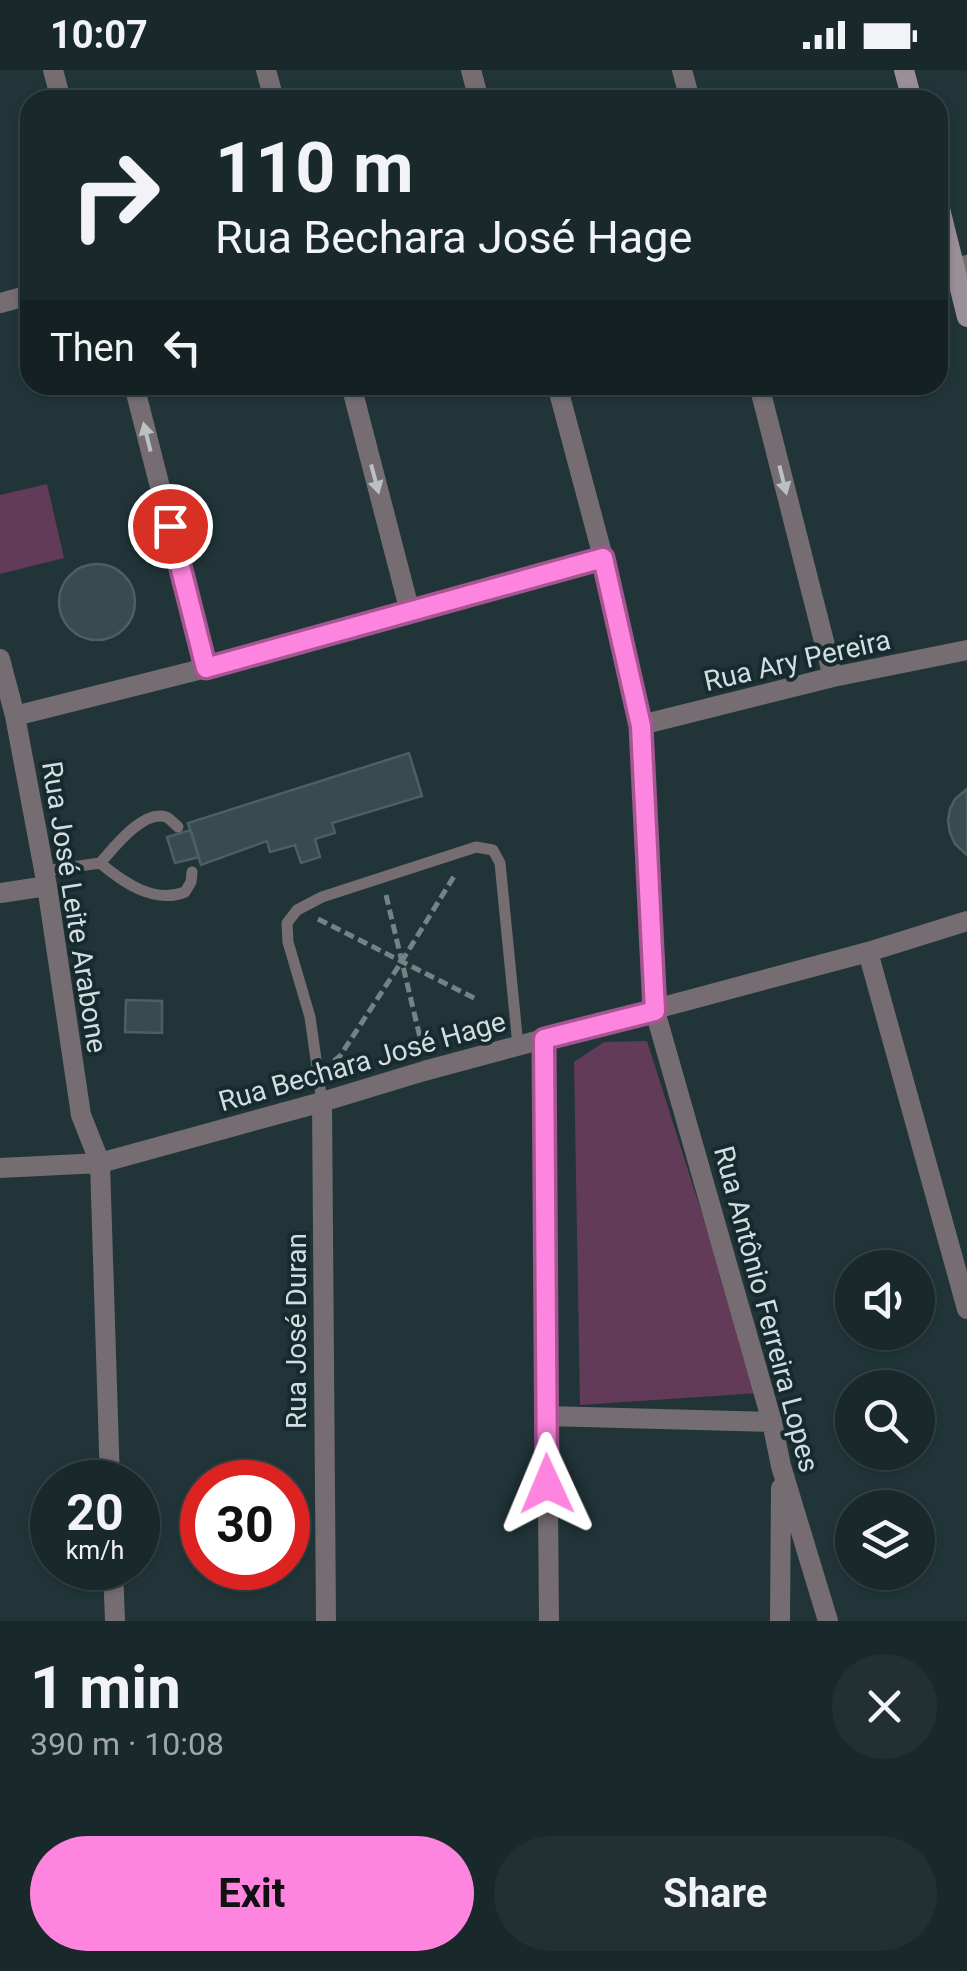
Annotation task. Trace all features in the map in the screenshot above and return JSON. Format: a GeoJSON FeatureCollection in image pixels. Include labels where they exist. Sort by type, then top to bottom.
{"type":"FeatureCollection","features":[{"type":"Feature","properties":{"kind":"street"},"geometry":{"type":"LineString","coordinates":[[953,268],[967,317]]}},
{"type":"Feature","properties":{"kind":"street"},"geometry":{"type":"LineString","coordinates":[[137,395],[206,668]]}},
{"type":"Feature","properties":{"kind":"street"},"geometry":{"type":"LineString","coordinates":[[353,395],[410,612]]}},
{"type":"Feature","properties":{"kind":"street","name":"Rua Antônio Ferreira Lopes"},"geometry":{"type":"LineString","coordinates":[[560,395],[603,558],[641,726],[655,1011],[772,1422],[780,1466],[828,1621]]}},
{"type":"Feature","properties":{"kind":"street"},"geometry":{"type":"LineString","coordinates":[[763,395],[834,676]]}},
{"type":"Feature","properties":{"kind":"street"},"geometry":{"type":"LineString","coordinates":[[16,716],[206,668],[603,558]]}},
{"type":"Feature","properties":{"kind":"street","name":"Rua Ary Pereira"},"geometry":{"type":"LineString","coordinates":[[641,726],[834,676],[967,650]]}},
{"type":"Feature","properties":{"kind":"street","name":"Rua José Leite Arabone"},"geometry":{"type":"LineString","coordinates":[[0,659],[16,716],[46,879],[81,1115],[100,1163],[109,1460]]}},
{"type":"Feature","properties":{"kind":"street"},"geometry":{"type":"LineString","coordinates":[[0,893],[46,879]]}},
{"type":"Feature","properties":{"kind":"street","name":"Rua Bechara José Hage"},"geometry":{"type":"LineString","coordinates":[[0,1168],[100,1163],[868,952],[967,921]]}},
{"type":"Feature","properties":{"kind":"street"},"geometry":{"type":"LineString","coordinates":[[868,952],[967,1309]]}},
{"type":"Feature","properties":{"kind":"street"},"geometry":{"type":"LineString","coordinates":[[544,1039],[549,1621]]}},
{"type":"Feature","properties":{"kind":"street","name":"Rua José Duran"},"geometry":{"type":"LineString","coordinates":[[322,1102],[326,1621]]}},
{"type":"Feature","properties":{"kind":"street"},"geometry":{"type":"LineString","coordinates":[[546,1416],[772,1422]]}},
{"type":"Feature","properties":{"kind":"street"},"geometry":{"type":"LineString","coordinates":[[780,1466],[780,1621]]}},
{"type":"Feature","properties":{"kind":"street"},"geometry":{"type":"LineString","coordinates":[[114,1590],[115,1621]]}},
{"type":"Feature","properties":{"kind":"lane"},"geometry":{"type":"LineString","coordinates":[[46,879],[100,863],[148,818],[168,817],[178,827]]}},
{"type":"Feature","properties":{"kind":"lane"},"geometry":{"type":"LineString","coordinates":[[322,1102],[310,1017],[286,923],[302,907],[322,897],[476,847],[493,850],[500,863],[518,1046]]}},
{"type":"Feature","properties":{"kind":"lane"},"geometry":{"type":"LineString","coordinates":[[100,863],[136,888],[174,897],[186,892],[192,872]]}},
{"type":"Feature","properties":{"kind":"path"},"geometry":{"type":"LineString","coordinates":[[318,1068],[340,1056],[459,868],[462,852]]}},
{"type":"Feature","properties":{"kind":"path"},"geometry":{"type":"LineString","coordinates":[[381,878],[423,1044],[424,1071]]}},
{"type":"Feature","properties":{"kind":"path"},"geometry":{"type":"LineString","coordinates":[[302,907],[312,916],[476,999]]}},
{"type":"Feature","properties":{"kind":"shaded area"},"geometry":{"type":"Polygon","coordinates":[[[47,484],[64,558],[0,574],[0,495],[47,484]]]}},
{"type":"Feature","properties":{"kind":"shaded area"},"geometry":{"type":"Polygon","coordinates":[[[647,1041],[759,1393],[580,1405],[574,1062],[604,1042],[647,1041]]]}},
{"type":"Feature","properties":{"kind":"building"},"geometry":{"type":"Polygon","coordinates":[[[97,564],[124,575],[135,602],[124,629],[97,640],[70,629],[59,602],[70,575],[97,564]]]}},
{"type":"Feature","properties":{"kind":"building"},"geometry":{"type":"Polygon","coordinates":[[[409,753],[422,796],[332,823],[335,833],[315,839],[320,857],[301,863],[295,845],[270,852],[267,841],[201,865],[188,823],[409,753]]]}},
{"type":"Feature","properties":{"kind":"building"},"geometry":{"type":"Polygon","coordinates":[[[967,789],[967,855],[955,844],[948,821],[955,799],[967,789]]]}},
{"type":"Feature","properties":{"kind":"building"},"geometry":{"type":"Polygon","coordinates":[[[191,830],[199,857],[175,863],[167,837],[191,830]]]}},
{"type":"Feature","properties":{"kind":"building"},"geometry":{"type":"Polygon","coordinates":[[[126,1000],[162,1001],[162,1033],[125,1032],[126,1000]]]}},
{"type":"Feature","properties":{"kind":"route"},"geometry":{"type":"LineString","coordinates":[[170,526],[206,668],[603,558],[641,726],[655,1011],[544,1039],[547,1484]]}}]}
